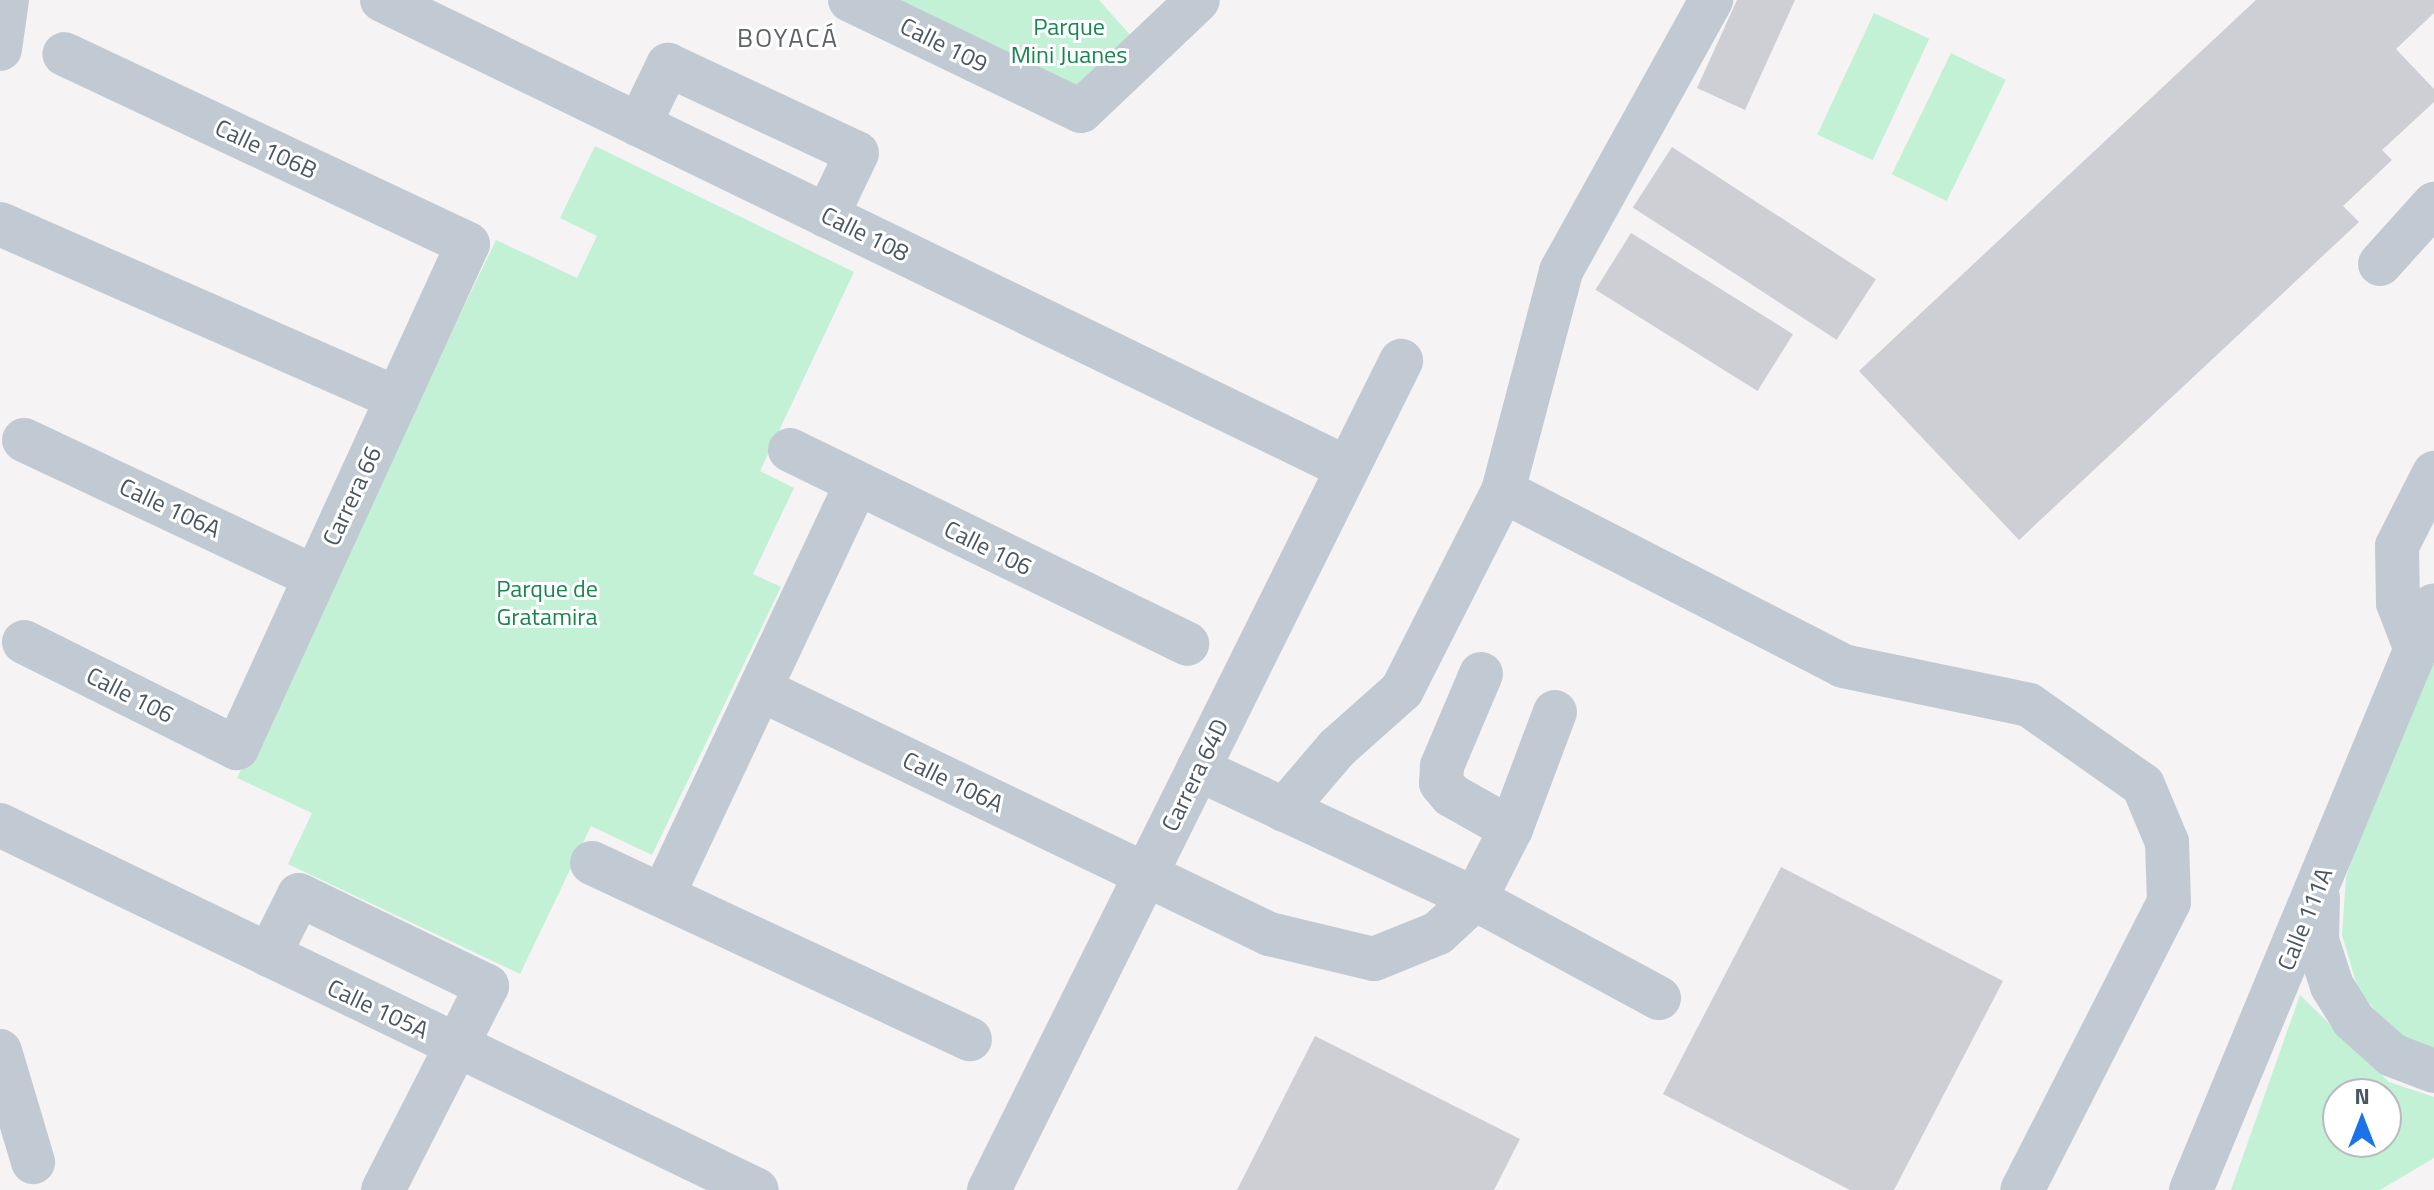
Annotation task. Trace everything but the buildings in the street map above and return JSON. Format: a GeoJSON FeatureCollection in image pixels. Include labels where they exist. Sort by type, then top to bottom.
{"type":"FeatureCollection","features":[{"type":"Feature","properties":{"kind":"street"},"geometry":{"type":"LineString","coordinates":[[0,49],[7,0]]}},
{"type":"Feature","properties":{"kind":"street","name":"Calle 108"},"geometry":{"type":"LineString","coordinates":[[382,0],[1347,468]]}},
{"type":"Feature","properties":{"kind":"street","name":"Calle 109"},"geometry":{"type":"LineString","coordinates":[[850,0],[1081,111],[1198,0]]}},
{"type":"Feature","properties":{"kind":"street"},"geometry":{"type":"LineString","coordinates":[[1284,810],[1337,748],[1402,690],[1503,491],[1561,271],[1711,0]]}},
{"type":"Feature","properties":{"kind":"street","name":"Calle 106B"},"geometry":{"type":"LineString","coordinates":[[65,54],[468,244]]}},
{"type":"Feature","properties":{"kind":"street"},"geometry":{"type":"LineString","coordinates":[[639,125],[668,65],[857,153],[827,216]]}},
{"type":"Feature","properties":{"kind":"street"},"geometry":{"type":"LineString","coordinates":[[2380,264],[2434,204]]}},
{"type":"Feature","properties":{"kind":"street"},"geometry":{"type":"LineString","coordinates":[[0,224],[397,398]]}},
{"type":"Feature","properties":{"kind":"street","name":"Carrera 66"},"geometry":{"type":"LineString","coordinates":[[237,748],[468,244]]}},
{"type":"Feature","properties":{"kind":"street","name":"Carrera 64D"},"geometry":{"type":"LineString","coordinates":[[989,1190],[1401,361]]}},
{"type":"Feature","properties":{"kind":"street","name":"Calle 106A"},"geometry":{"type":"LineString","coordinates":[[24,440],[315,577]]}},
{"type":"Feature","properties":{"kind":"street","name":"Calle 106"},"geometry":{"type":"LineString","coordinates":[[790,450],[1187,644]]}},
{"type":"Feature","properties":{"kind":"street"},"geometry":{"type":"LineString","coordinates":[[2414,645],[2398,603],[2397,546],[2434,473]]}},
{"type":"Feature","properties":{"kind":"street"},"geometry":{"type":"LineString","coordinates":[[663,895],[857,483]]}},
{"type":"Feature","properties":{"kind":"street"},"geometry":{"type":"LineString","coordinates":[[1503,491],[1843,666],[2029,705],[2143,785],[2167,842],[2169,902],[2022,1190]]}},
{"type":"Feature","properties":{"kind":"street","name":"Calle 111A"},"geometry":{"type":"LineString","coordinates":[[2191,1190],[2318,887],[2414,645],[2434,605]]}},
{"type":"Feature","properties":{"kind":"street","name":"Calle 106"},"geometry":{"type":"LineString","coordinates":[[24,642],[237,748]]}},
{"type":"Feature","properties":{"kind":"street"},"geometry":{"type":"LineString","coordinates":[[1481,674],[1442,766],[1441,783],[1451,795],[1511,829]]}},
{"type":"Feature","properties":{"kind":"street","name":"Calle 106A"},"geometry":{"type":"LineString","coordinates":[[760,689],[1269,934],[1374,959],[1438,933],[1475,899]]}},
{"type":"Feature","properties":{"kind":"street"},"geometry":{"type":"LineString","coordinates":[[1475,899],[1511,829],[1555,712]]}},
{"type":"Feature","properties":{"kind":"street"},"geometry":{"type":"LineString","coordinates":[[1198,769],[1475,899],[1659,998]]}},
{"type":"Feature","properties":{"kind":"street","name":"Calle 105A"},"geometry":{"type":"LineString","coordinates":[[0,825],[757,1190]]}},
{"type":"Feature","properties":{"kind":"street"},"geometry":{"type":"LineString","coordinates":[[592,863],[970,1039]]}},
{"type":"Feature","properties":{"kind":"street"},"geometry":{"type":"LineString","coordinates":[[2318,887],[2317,940],[2339,997],[2377,1044],[2434,1071]]}},
{"type":"Feature","properties":{"kind":"street"},"geometry":{"type":"LineString","coordinates":[[269,955],[299,895],[487,986],[383,1190]]}},
{"type":"Feature","properties":{"kind":"street"},"geometry":{"type":"LineString","coordinates":[[0,1051],[33,1162]]}},
{"type":"Feature","properties":{"kind":"green space","name":"Parque Mini Juanes"},"geometry":{"type":"Polygon","coordinates":[[[896,0],[1099,0],[1132,37],[1077,90],[896,0]]]}},
{"type":"Feature","properties":{"kind":"green space"},"geometry":{"type":"Polygon","coordinates":[[[1874,13],[1929,39],[1873,160],[1817,134],[1874,13]]]}},
{"type":"Feature","properties":{"kind":"green space"},"geometry":{"type":"Polygon","coordinates":[[[1951,53],[2006,80],[1947,201],[1892,174],[1951,53]]]}},
{"type":"Feature","properties":{"kind":"green space","name":"Parque de Gratamira"},"geometry":{"type":"Polygon","coordinates":[[[595,146],[854,272],[760,471],[794,488],[753,574],[781,587],[652,855],[591,826],[520,974],[288,864],[312,813],[237,778],[496,240],[577,278],[597,236],[560,218],[595,146]]]}},
{"type":"Feature","properties":{"kind":"green space"},"geometry":{"type":"Polygon","coordinates":[[[2434,659],[2434,1050],[2401,1039],[2359,992],[2342,935],[2346,877],[2369,807],[2434,659]]]}},
{"type":"Feature","properties":{"kind":"green space"},"geometry":{"type":"Polygon","coordinates":[[[2300,995],[2385,1078],[2322,1078],[2322,1158],[2402,1158],[2402,1086],[2434,1097],[2434,1158],[2380,1190],[2231,1190],[2300,995]]]}},
{"type":"Feature","properties":{"kind":"district","name":"BOYACÁ"},"geometry":{"type":"Point","coordinates":[788,38]}}]}
